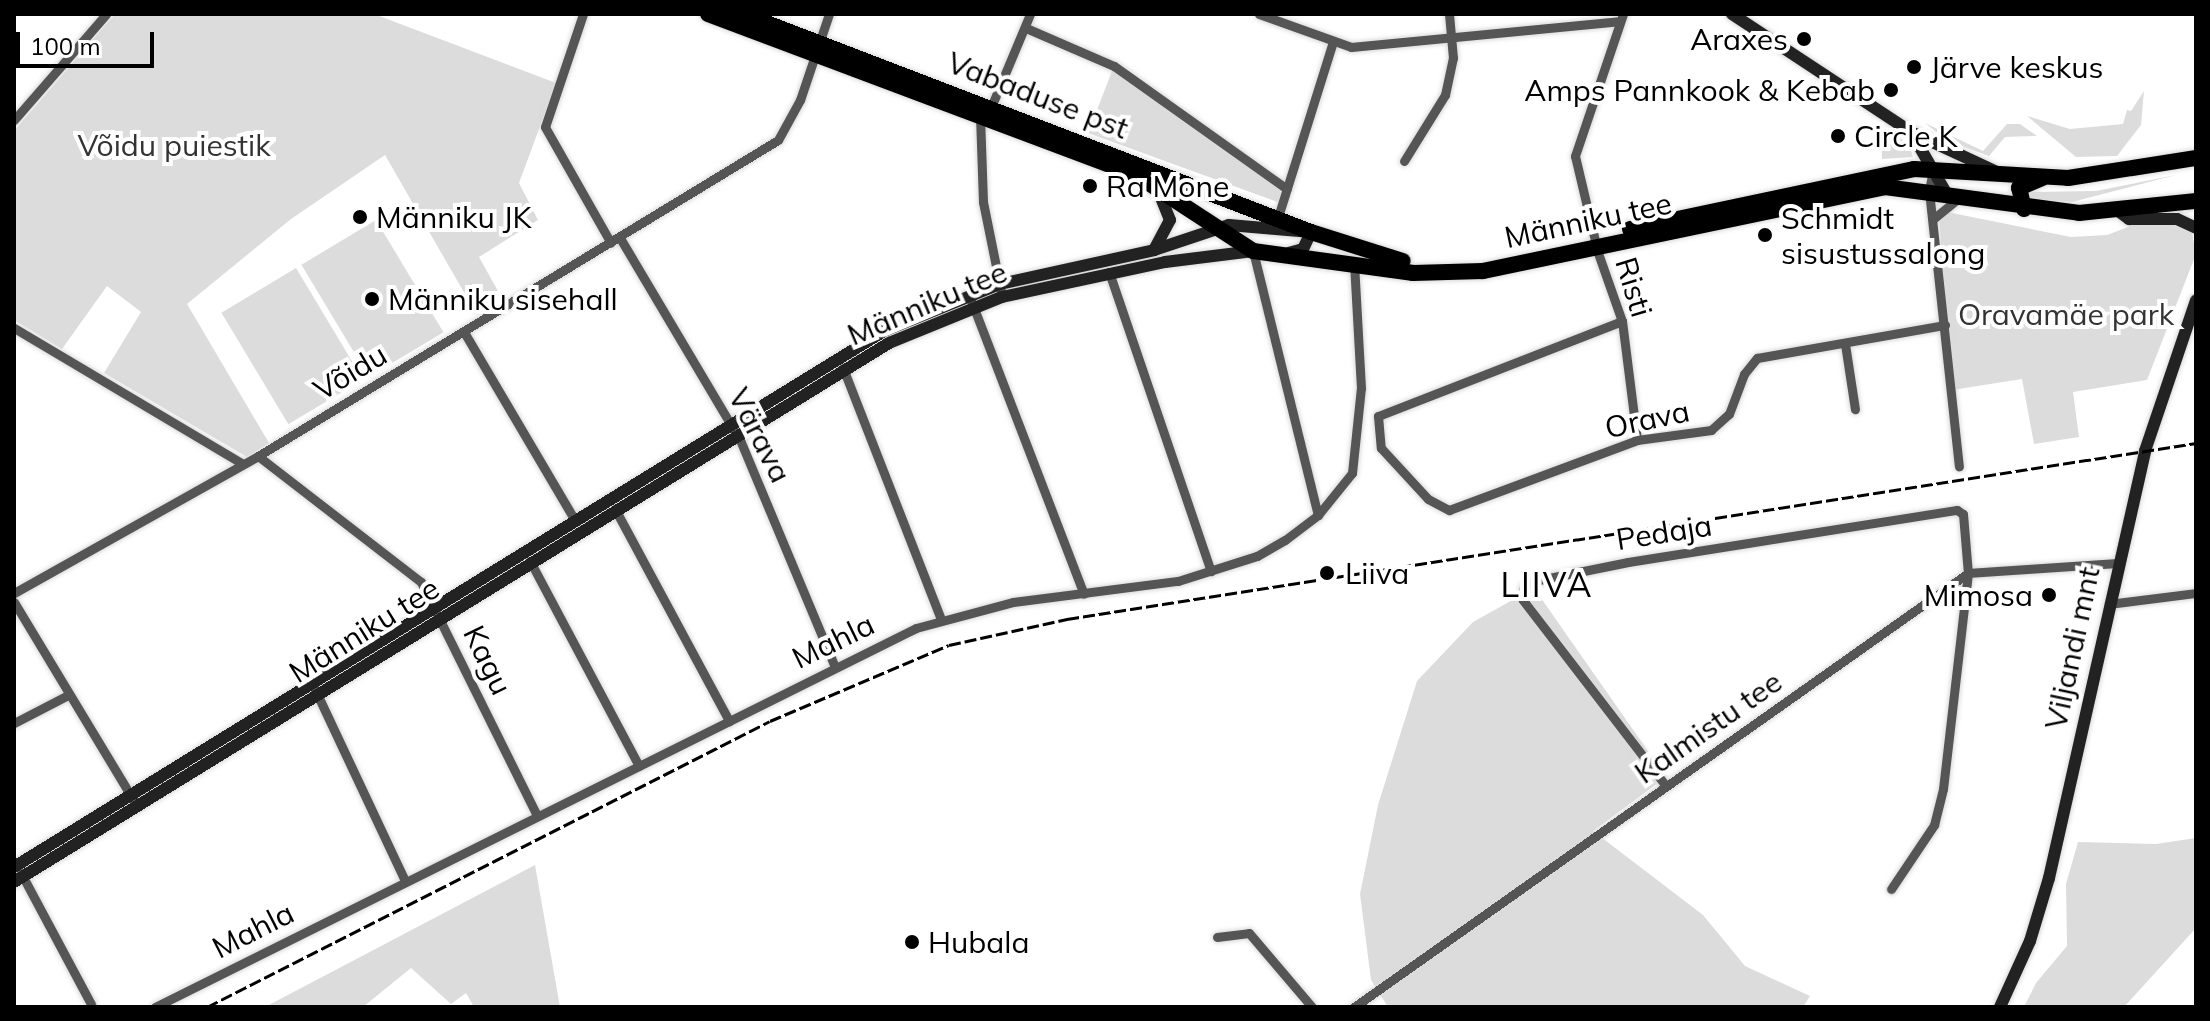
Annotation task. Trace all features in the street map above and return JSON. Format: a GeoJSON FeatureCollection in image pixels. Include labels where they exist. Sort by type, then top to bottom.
{"type":"FeatureCollection","features":[{"type":"Feature","properties":{"kind":"highway","name":"Vabaduse pst"},"geometry":{"type":"LineString","coordinates":[[708,14],[817,48]]}},
{"type":"Feature","properties":{"kind":"highway","name":"Vabaduse pst"},"geometry":{"type":"LineString","coordinates":[[743,14],[817,48],[1153,183],[1253,251]]}},
{"type":"Feature","properties":{"kind":"highway","name":"Vabaduse pst"},"geometry":{"type":"LineString","coordinates":[[986,114],[1278,217],[1311,232]]}},
{"type":"Feature","properties":{"kind":"highway"},"geometry":{"type":"LineString","coordinates":[[1934,181],[1997,172],[2044,177],[2195,164]]}},
{"type":"Feature","properties":{"kind":"highway","name":"Männiku tee"},"geometry":{"type":"LineString","coordinates":[[1253,251],[1289,253],[1441,275],[1880,174],[1934,181]]}},
{"type":"Feature","properties":{"kind":"highway"},"geometry":{"type":"LineString","coordinates":[[2024,209],[2019,188],[2044,177]]}},
{"type":"Feature","properties":{"kind":"highway"},"geometry":{"type":"LineString","coordinates":[[1934,181],[1963,196],[2024,209],[2118,211],[2196,201]]}},
{"type":"Feature","properties":{"kind":"highway","name":"Männiku tee"},"geometry":{"type":"LineString","coordinates":[[1311,232],[1390,259],[1443,266],[1595,242]]}},
{"type":"Feature","properties":{"kind":"street"},"geometry":{"type":"LineString","coordinates":[[14,120],[106,14]]}},
{"type":"Feature","properties":{"kind":"street","name":"Värava"},"geometry":{"type":"LineString","coordinates":[[583,14],[545,127],[734,429],[834,665]]}},
{"type":"Feature","properties":{"kind":"street","name":"Võidu"},"geometry":{"type":"LineString","coordinates":[[14,593],[258,456],[778,140],[800,100],[829,14]]}},
{"type":"Feature","properties":{"kind":"street"},"geometry":{"type":"LineString","coordinates":[[1001,291],[983,202],[986,114],[1030,14]]}},
{"type":"Feature","properties":{"kind":"street"},"geometry":{"type":"LineString","coordinates":[[1259,14],[1351,47],[1621,17]]}},
{"type":"Feature","properties":{"kind":"street"},"geometry":{"type":"LineString","coordinates":[[1404,161],[1445,95],[1453,38],[1449,14]]}},
{"type":"Feature","properties":{"kind":"street"},"geometry":{"type":"LineString","coordinates":[[1732,14],[1911,132],[1997,172]]}},
{"type":"Feature","properties":{"kind":"street","name":"Risti"},"geometry":{"type":"LineString","coordinates":[[1621,17],[1575,156],[1595,242],[1622,321],[1637,440]]}},
{"type":"Feature","properties":{"kind":"street"},"geometry":{"type":"LineString","coordinates":[[1026,28],[1114,66],[1287,189]]}},
{"type":"Feature","properties":{"kind":"street"},"geometry":{"type":"LineString","coordinates":[[1278,217],[1333,42]]}},
{"type":"Feature","properties":{"kind":"street"},"geometry":{"type":"LineString","coordinates":[[1911,132],[1934,181],[1933,219],[1959,466]]}},
{"type":"Feature","properties":{"kind":"street"},"geometry":{"type":"LineString","coordinates":[[1153,183],[1170,220],[1154,250]]}},
{"type":"Feature","properties":{"kind":"street"},"geometry":{"type":"LineString","coordinates":[[1933,219],[1963,196]]}},
{"type":"Feature","properties":{"kind":"street"},"geometry":{"type":"LineString","coordinates":[[2118,211],[2129,219],[2177,219],[2196,228]]}},
{"type":"Feature","properties":{"kind":"street","name":"Männiku tee"},"geometry":{"type":"LineString","coordinates":[[438,610],[530,561],[615,509],[860,343],[1001,291],[1154,250],[1218,228],[1252,223],[1311,232]]}},
{"type":"Feature","properties":{"kind":"street"},"geometry":{"type":"LineString","coordinates":[[1289,253],[1309,244],[1311,232]]}},
{"type":"Feature","properties":{"kind":"street"},"geometry":{"type":"LineString","coordinates":[[1253,251],[1318,515]]}},
{"type":"Feature","properties":{"kind":"street","name":"Männiku tee"},"geometry":{"type":"LineString","coordinates":[[1001,291],[1253,251]]}},
{"type":"Feature","properties":{"kind":"street"},"geometry":{"type":"LineString","coordinates":[[1115,259],[1109,273],[1211,571]]}},
{"type":"Feature","properties":{"kind":"street","name":"Mahla"},"geometry":{"type":"LineString","coordinates":[[155,1007],[729,721],[834,665],[941,620],[1013,602],[1165,584],[1270,549],[1318,515],[1352,473],[1356,455],[1361,362],[1354,263]]}},
{"type":"Feature","properties":{"kind":"street","name":"Viljandi mnt"},"geometry":{"type":"LineString","coordinates":[[2000,1007],[2030,941],[2049,878],[2117,563],[2148,439],[2196,300]]}},
{"type":"Feature","properties":{"kind":"street"},"geometry":{"type":"LineString","coordinates":[[971,301],[1084,594]]}},
{"type":"Feature","properties":{"kind":"street","name":"Männiku tee"},"geometry":{"type":"LineString","coordinates":[[17,872],[438,610],[574,519],[843,368],[971,301]]}},
{"type":"Feature","properties":{"kind":"street","name":"Orava"},"geometry":{"type":"LineString","coordinates":[[1622,321],[1378,416],[1377,434],[1389,461],[1428,499],[1449,510],[1637,440],[1711,430],[1724,422],[1744,374],[1757,358],[1945,325]]}},
{"type":"Feature","properties":{"kind":"street"},"geometry":{"type":"LineString","coordinates":[[14,328],[243,464]]}},
{"type":"Feature","properties":{"kind":"street"},"geometry":{"type":"LineString","coordinates":[[464,332],[574,519]]}},
{"type":"Feature","properties":{"kind":"street"},"geometry":{"type":"LineString","coordinates":[[1845,344],[1855,409]]}},
{"type":"Feature","properties":{"kind":"street"},"geometry":{"type":"LineString","coordinates":[[843,368],[941,620]]}},
{"type":"Feature","properties":{"kind":"street","name":"Kagu"},"geometry":{"type":"LineString","coordinates":[[258,456],[409,570],[438,610],[537,816]]}},
{"type":"Feature","properties":{"kind":"street"},"geometry":{"type":"LineString","coordinates":[[615,509],[729,721]]}},
{"type":"Feature","properties":{"kind":"street","name":"Pedaja"},"geometry":{"type":"LineString","coordinates":[[1666,786],[1523,600],[1524,587],[1561,574],[1632,561],[1957,510],[1963,514],[1968,573]]}},
{"type":"Feature","properties":{"kind":"street"},"geometry":{"type":"LineString","coordinates":[[530,561],[639,766]]}},
{"type":"Feature","properties":{"kind":"street"},"geometry":{"type":"LineString","coordinates":[[1891,889],[1934,825],[1956,698],[1968,573],[2117,563]]}},
{"type":"Feature","properties":{"kind":"street","name":"Kalmistu tee"},"geometry":{"type":"LineString","coordinates":[[1354,1007],[1968,573]]}},
{"type":"Feature","properties":{"kind":"street"},"geometry":{"type":"LineString","coordinates":[[2109,604],[2196,593]]}},
{"type":"Feature","properties":{"kind":"street"},"geometry":{"type":"LineString","coordinates":[[14,602],[133,799]]}},
{"type":"Feature","properties":{"kind":"street"},"geometry":{"type":"LineString","coordinates":[[314,686],[405,881]]}},
{"type":"Feature","properties":{"kind":"street"},"geometry":{"type":"LineString","coordinates":[[14,723],[68,695]]}},
{"type":"Feature","properties":{"kind":"street"},"geometry":{"type":"LineString","coordinates":[[17,872],[90,1006]]}},
{"type":"Feature","properties":{"kind":"street"},"geometry":{"type":"LineString","coordinates":[[1217,937],[1249,933],[1312,1007]]}},
{"type":"Feature","properties":{"kind":"green space","name":"Võidu puiestik"},"geometry":{"type":"Polygon","coordinates":[[[115,14],[374,14],[556,83],[519,183],[538,220],[479,257],[503,300],[477,315],[385,155],[291,219],[187,304],[269,443],[247,457],[104,373],[141,312],[107,286],[62,349],[14,320],[14,131],[115,14]]]}},
{"type":"Feature","properties":{"kind":"green space"},"geometry":{"type":"Polygon","coordinates":[[[1114,66],[1287,189],[1283,204],[1088,133],[1114,66]]]}},
{"type":"Feature","properties":{"kind":"green space"},"geometry":{"type":"Polygon","coordinates":[[[2144,91],[2141,125],[2117,156],[2076,157],[2027,116],[2070,129],[2123,124],[2127,110],[2131,111],[2144,91]]]}},
{"type":"Feature","properties":{"kind":"green space"},"geometry":{"type":"Polygon","coordinates":[[[1925,123],[1983,151],[2007,124],[2020,124],[2037,136],[2005,137],[1989,156],[1948,141],[1925,123]]]}},
{"type":"Feature","properties":{"kind":"green space"},"geometry":{"type":"Polygon","coordinates":[[[1881,126],[1909,144],[1913,157],[1882,159],[1881,126]]]}},
{"type":"Feature","properties":{"kind":"green space"},"geometry":{"type":"Polygon","coordinates":[[[2176,175],[2072,202],[2027,199],[2027,192],[2096,191],[2176,175]]]}},
{"type":"Feature","properties":{"kind":"green space","name":"Oravamäe park"},"geometry":{"type":"Polygon","coordinates":[[[1947,212],[2071,237],[2107,235],[2136,224],[2176,223],[2192,233],[2196,254],[2147,380],[2073,392],[2079,437],[2034,444],[2022,379],[1952,390],[1939,217],[1947,212]]]}},
{"type":"Feature","properties":{"kind":"green space","name":"Männiku sisehall"},"geometry":{"type":"Polygon","coordinates":[[[376,220],[443,332],[369,377],[301,265],[376,220]]]}},
{"type":"Feature","properties":{"kind":"green space"},"geometry":{"type":"Polygon","coordinates":[[[296,268],[363,379],[288,424],[221,313],[296,268]]]}},
{"type":"Feature","properties":{"kind":"green space"},"geometry":{"type":"Polygon","coordinates":[[[1534,588],[1666,777],[1593,831],[1703,915],[1745,966],[1810,996],[1803,1007],[1388,1007],[1371,980],[1360,894],[1378,805],[1417,681],[1473,622],[1534,588]]]}},
{"type":"Feature","properties":{"kind":"green space"},"geometry":{"type":"Polygon","coordinates":[[[2196,838],[2196,928],[2124,1007],[2024,1007],[2036,983],[2067,946],[2066,884],[2078,842],[2156,844],[2196,838]]]}},
{"type":"Feature","properties":{"kind":"green space"},"geometry":{"type":"Polygon","coordinates":[[[535,865],[560,1007],[474,1007],[466,993],[451,1004],[411,968],[363,1007],[265,1007],[535,865]]]}},
{"type":"Feature","properties":{"kind":"railway"},"geometry":{"type":"LineString","coordinates":[[207,1007],[770,721],[949,645],[1067,619],[2196,443]]}},
{"type":"Feature","properties":{"kind":"place","name":"Araxes"},"geometry":{"type":"Point","coordinates":[1804,39]}},
{"type":"Feature","properties":{"kind":"place","name":"Järve keskus"},"geometry":{"type":"Point","coordinates":[1914,67]}},
{"type":"Feature","properties":{"kind":"place","name":"Amps Pannkook & Kebab"},"geometry":{"type":"Point","coordinates":[1891,90]}},
{"type":"Feature","properties":{"kind":"place","name":"Circle K"},"geometry":{"type":"Point","coordinates":[1838,136]}},
{"type":"Feature","properties":{"kind":"place","name":"Ra Mone"},"geometry":{"type":"Point","coordinates":[1090,186]}},
{"type":"Feature","properties":{"kind":"place","name":"Männiku JK"},"geometry":{"type":"Point","coordinates":[360,217]}},
{"type":"Feature","properties":{"kind":"place","name":"Schmidt sisustussalong"},"geometry":{"type":"Point","coordinates":[1765,235]}},
{"type":"Feature","properties":{"kind":"place","name":"Männiku sisehall"},"geometry":{"type":"Point","coordinates":[372,299]}},
{"type":"Feature","properties":{"kind":"place","name":"Liiva"},"geometry":{"type":"Point","coordinates":[1327,573]}},
{"type":"Feature","properties":{"kind":"place","name":"Mimosa"},"geometry":{"type":"Point","coordinates":[2049,595]}},
{"type":"Feature","properties":{"kind":"place","name":"Hubala"},"geometry":{"type":"Point","coordinates":[912,942]}},
{"type":"Feature","properties":{"kind":"district","name":"LIIVA"},"geometry":{"type":"Point","coordinates":[1547,585]}}]}
